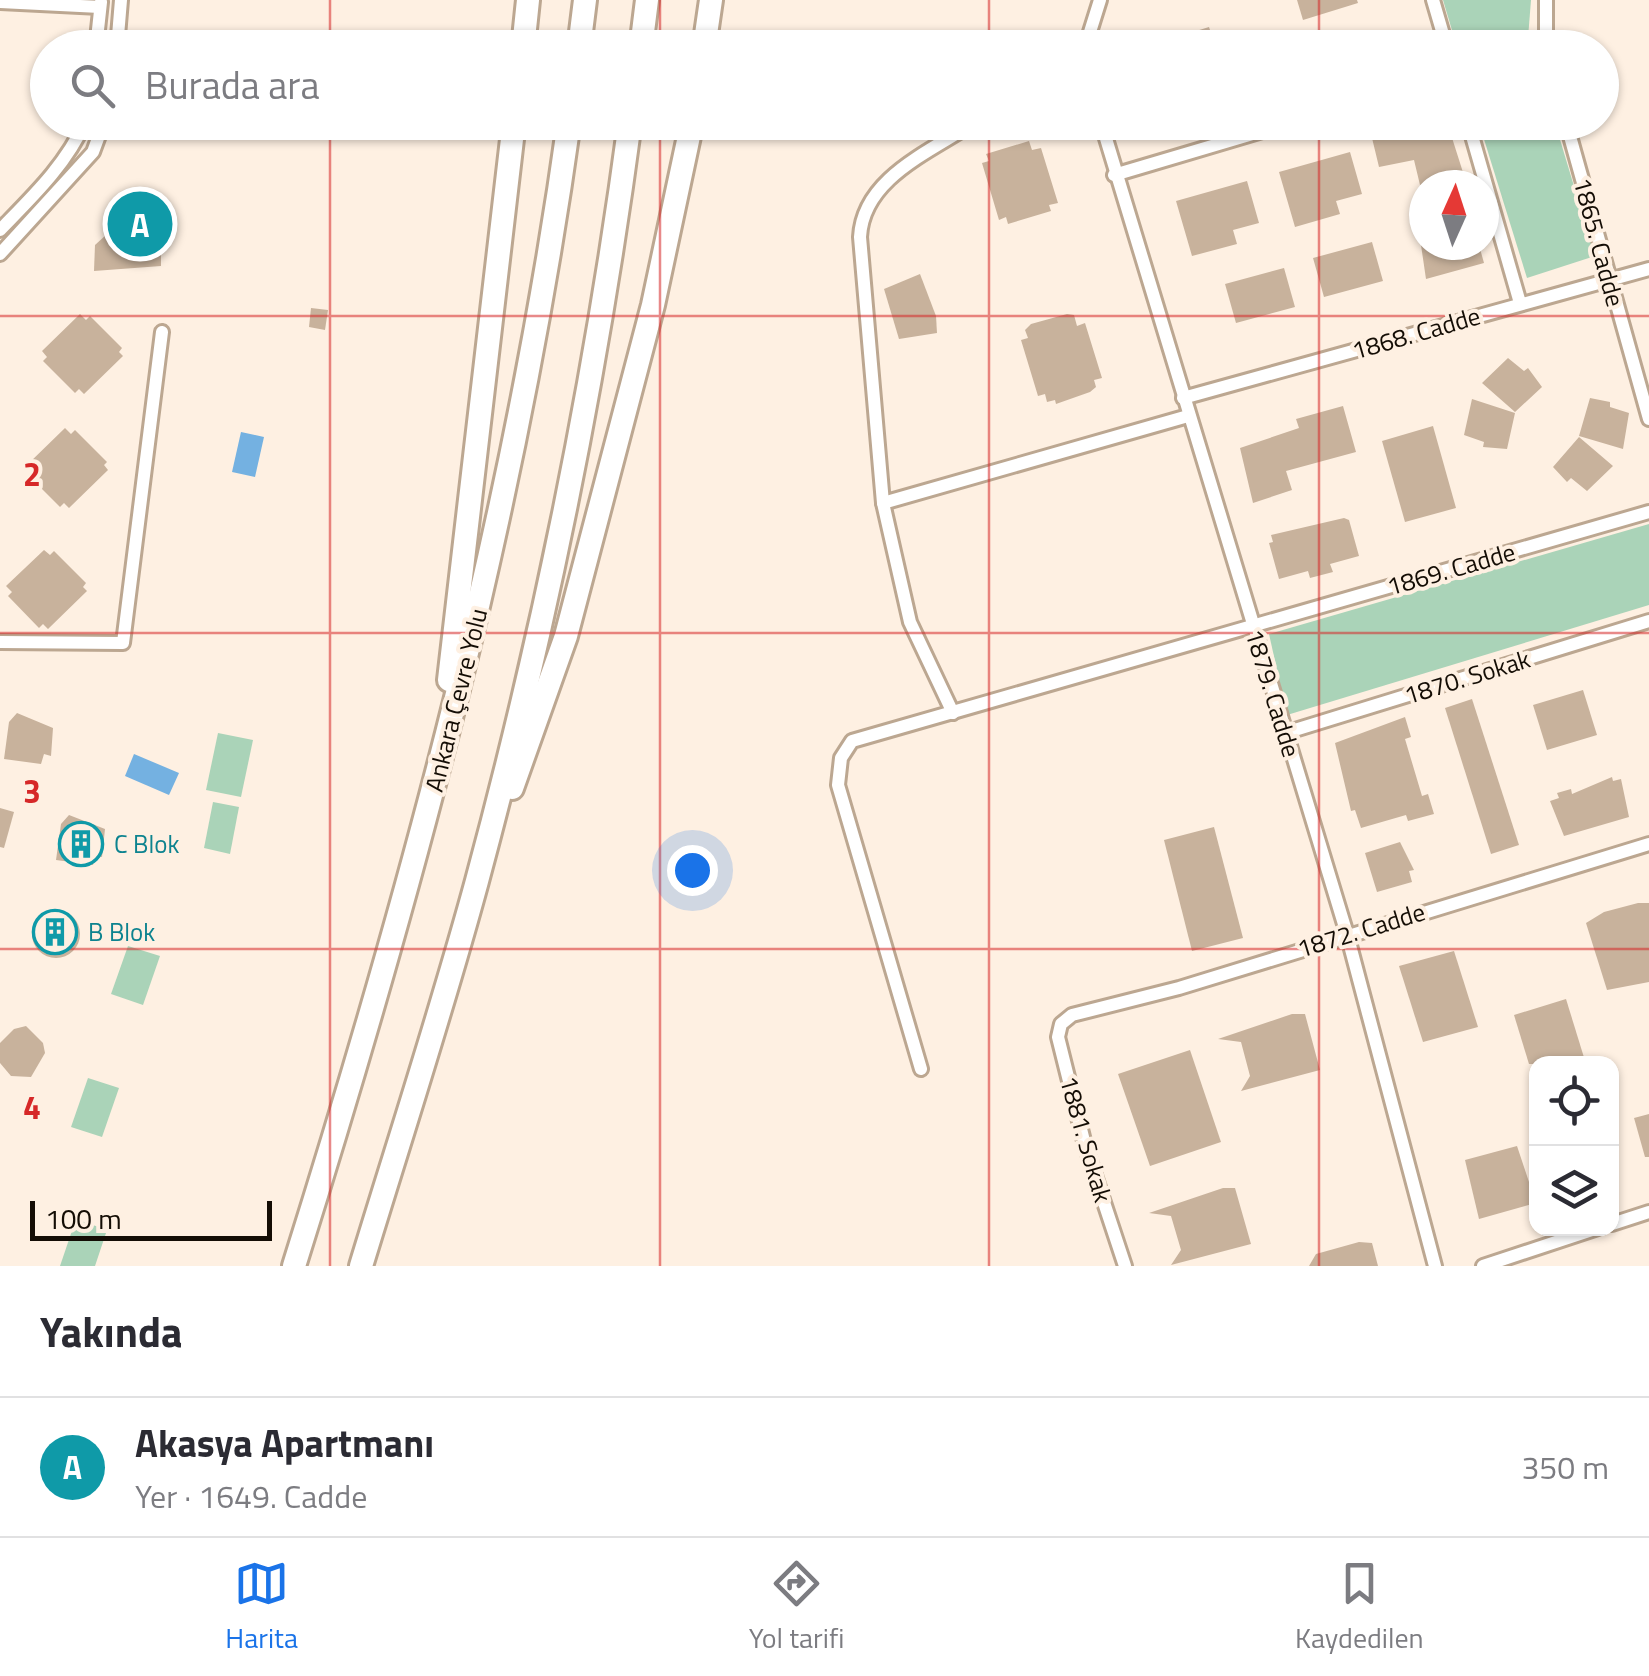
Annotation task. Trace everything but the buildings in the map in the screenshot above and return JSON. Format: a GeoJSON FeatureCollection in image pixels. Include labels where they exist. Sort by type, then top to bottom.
{"type":"FeatureCollection","features":[{"type":"Feature","properties":{"kind":"highway"},"geometry":{"type":"LineString","coordinates":[[525,30],[528,0]]}},
{"type":"Feature","properties":{"kind":"highway"},"geometry":{"type":"LineString","coordinates":[[581,30],[585,0]]}},
{"type":"Feature","properties":{"kind":"highway"},"geometry":{"type":"LineString","coordinates":[[643,30],[647,0]]}},
{"type":"Feature","properties":{"kind":"highway"},"geometry":{"type":"LineString","coordinates":[[707,30],[712,0]]}},
{"type":"Feature","properties":{"kind":"highway"},"geometry":{"type":"LineString","coordinates":[[439,777],[512,140]]}},
{"type":"Feature","properties":{"kind":"highway","name":"Ankara Çevre Yolu"},"geometry":{"type":"LineString","coordinates":[[294,1266],[439,777],[528,374],[566,140]]}},
{"type":"Feature","properties":{"kind":"highway"},"geometry":{"type":"LineString","coordinates":[[478,880],[581,422],[627,140]]}},
{"type":"Feature","properties":{"kind":"highway"},"geometry":{"type":"LineString","coordinates":[[360,1266],[478,880],[566,636],[653,305],[688,140]]}},
{"type":"Feature","properties":{"kind":"street"},"geometry":{"type":"LineString","coordinates":[[118,30],[120,0]]}},
{"type":"Feature","properties":{"kind":"street"},"geometry":{"type":"LineString","coordinates":[[1091,30],[1100,0]]}},
{"type":"Feature","properties":{"kind":"street"},"geometry":{"type":"LineString","coordinates":[[1433,0],[1441,30]]}},
{"type":"Feature","properties":{"kind":"street"},"geometry":{"type":"LineString","coordinates":[[1545,30],[1546,0]]}},
{"type":"Feature","properties":{"kind":"street"},"geometry":{"type":"LineString","coordinates":[[0,2],[101,3],[98,30]]}},
{"type":"Feature","properties":{"kind":"street"},"geometry":{"type":"LineString","coordinates":[[0,230],[40,190],[76,140]]}},
{"type":"Feature","properties":{"kind":"street"},"geometry":{"type":"LineString","coordinates":[[0,254],[93,152],[97,140]]}},
{"type":"Feature","properties":{"kind":"street"},"geometry":{"type":"LineString","coordinates":[[948,140],[876,189],[862,218],[884,504],[910,622],[953,713]]}},
{"type":"Feature","properties":{"kind":"street","name":"1879. Cadde"},"geometry":{"type":"LineString","coordinates":[[1106,140],[1347,934],[1435,1266]]}},
{"type":"Feature","properties":{"kind":"street"},"geometry":{"type":"LineString","coordinates":[[1114,175],[1232,140]]}},
{"type":"Feature","properties":{"kind":"street"},"geometry":{"type":"LineString","coordinates":[[1473,140],[1520,304]]}},
{"type":"Feature","properties":{"kind":"street","name":"1865. Cadde"},"geometry":{"type":"LineString","coordinates":[[1571,140],[1649,420]]}},
{"type":"Feature","properties":{"kind":"street","name":"1868. Cadde"},"geometry":{"type":"LineString","coordinates":[[1183,398],[1649,269]]}},
{"type":"Feature","properties":{"kind":"street"},"geometry":{"type":"LineString","coordinates":[[0,642],[124,643],[162,332]]}},
{"type":"Feature","properties":{"kind":"street"},"geometry":{"type":"LineString","coordinates":[[884,504],[1188,416]]}},
{"type":"Feature","properties":{"kind":"street","name":"1869. Cadde"},"geometry":{"type":"LineString","coordinates":[[922,1069],[838,776],[841,758],[852,741],[1649,512]]}},
{"type":"Feature","properties":{"kind":"street","name":"1870. Sokak"},"geometry":{"type":"LineString","coordinates":[[1285,733],[1649,621]]}},
{"type":"Feature","properties":{"kind":"street","name":"1872. Cadde"},"geometry":{"type":"LineString","coordinates":[[1072,1015],[1179,988],[1649,844]]}},
{"type":"Feature","properties":{"kind":"street","name":"1881. Sokak"},"geometry":{"type":"LineString","coordinates":[[1072,1015],[1061,1024],[1058,1037],[1085,1144],[1126,1266]]}},
{"type":"Feature","properties":{"kind":"street"},"geometry":{"type":"LineString","coordinates":[[1619,1222],[1649,1212]]}},
{"type":"Feature","properties":{"kind":"street"},"geometry":{"type":"LineString","coordinates":[[1483,1266],[1574,1236]]}},
{"type":"Feature","properties":{"kind":"green space"},"geometry":{"type":"Polygon","coordinates":[[[1443,0],[1531,0],[1529,30],[1452,30],[1443,0]]]}},
{"type":"Feature","properties":{"kind":"green space"},"geometry":{"type":"Polygon","coordinates":[[[1484,140],[1560,140],[1595,256],[1527,278],[1499,188],[1499,170],[1494,170],[1484,140]]]}},
{"type":"Feature","properties":{"kind":"green space"},"geometry":{"type":"Polygon","coordinates":[[[1649,524],[1649,605],[1287,715],[1269,634],[1649,524]]]}},
{"type":"Feature","properties":{"kind":"green space"},"geometry":{"type":"Polygon","coordinates":[[[218,733],[253,740],[241,797],[206,790],[218,733]]]}},
{"type":"Feature","properties":{"kind":"green space"},"geometry":{"type":"Polygon","coordinates":[[[213,802],[239,807],[230,854],[204,848],[213,802]]]}},
{"type":"Feature","properties":{"kind":"green space"},"geometry":{"type":"Polygon","coordinates":[[[128,946],[160,956],[143,1005],[111,994],[128,946]]]}},
{"type":"Feature","properties":{"kind":"green space"},"geometry":{"type":"Polygon","coordinates":[[[88,1078],[119,1088],[102,1137],[71,1127],[88,1078]]]}},
{"type":"Feature","properties":{"kind":"green space"},"geometry":{"type":"Polygon","coordinates":[[[76,1219],[107,1230],[95,1266],[60,1266],[76,1219]]]}},
{"type":"Feature","properties":{"kind":"water"},"geometry":{"type":"Polygon","coordinates":[[[241,432],[264,437],[255,477],[232,472],[241,432]]]}},
{"type":"Feature","properties":{"kind":"water"},"geometry":{"type":"Polygon","coordinates":[[[134,754],[179,773],[169,795],[125,776],[134,754]]]}},
{"type":"Feature","properties":{"kind":"place","name":"Akasya Apartmanı"},"geometry":{"type":"Point","coordinates":[140,224]}},
{"type":"Feature","properties":{"kind":"place","name":"C Blok"},"geometry":{"type":"Point","coordinates":[81,844]}},
{"type":"Feature","properties":{"kind":"place","name":"B Blok"},"geometry":{"type":"Point","coordinates":[55,932]}}]}
